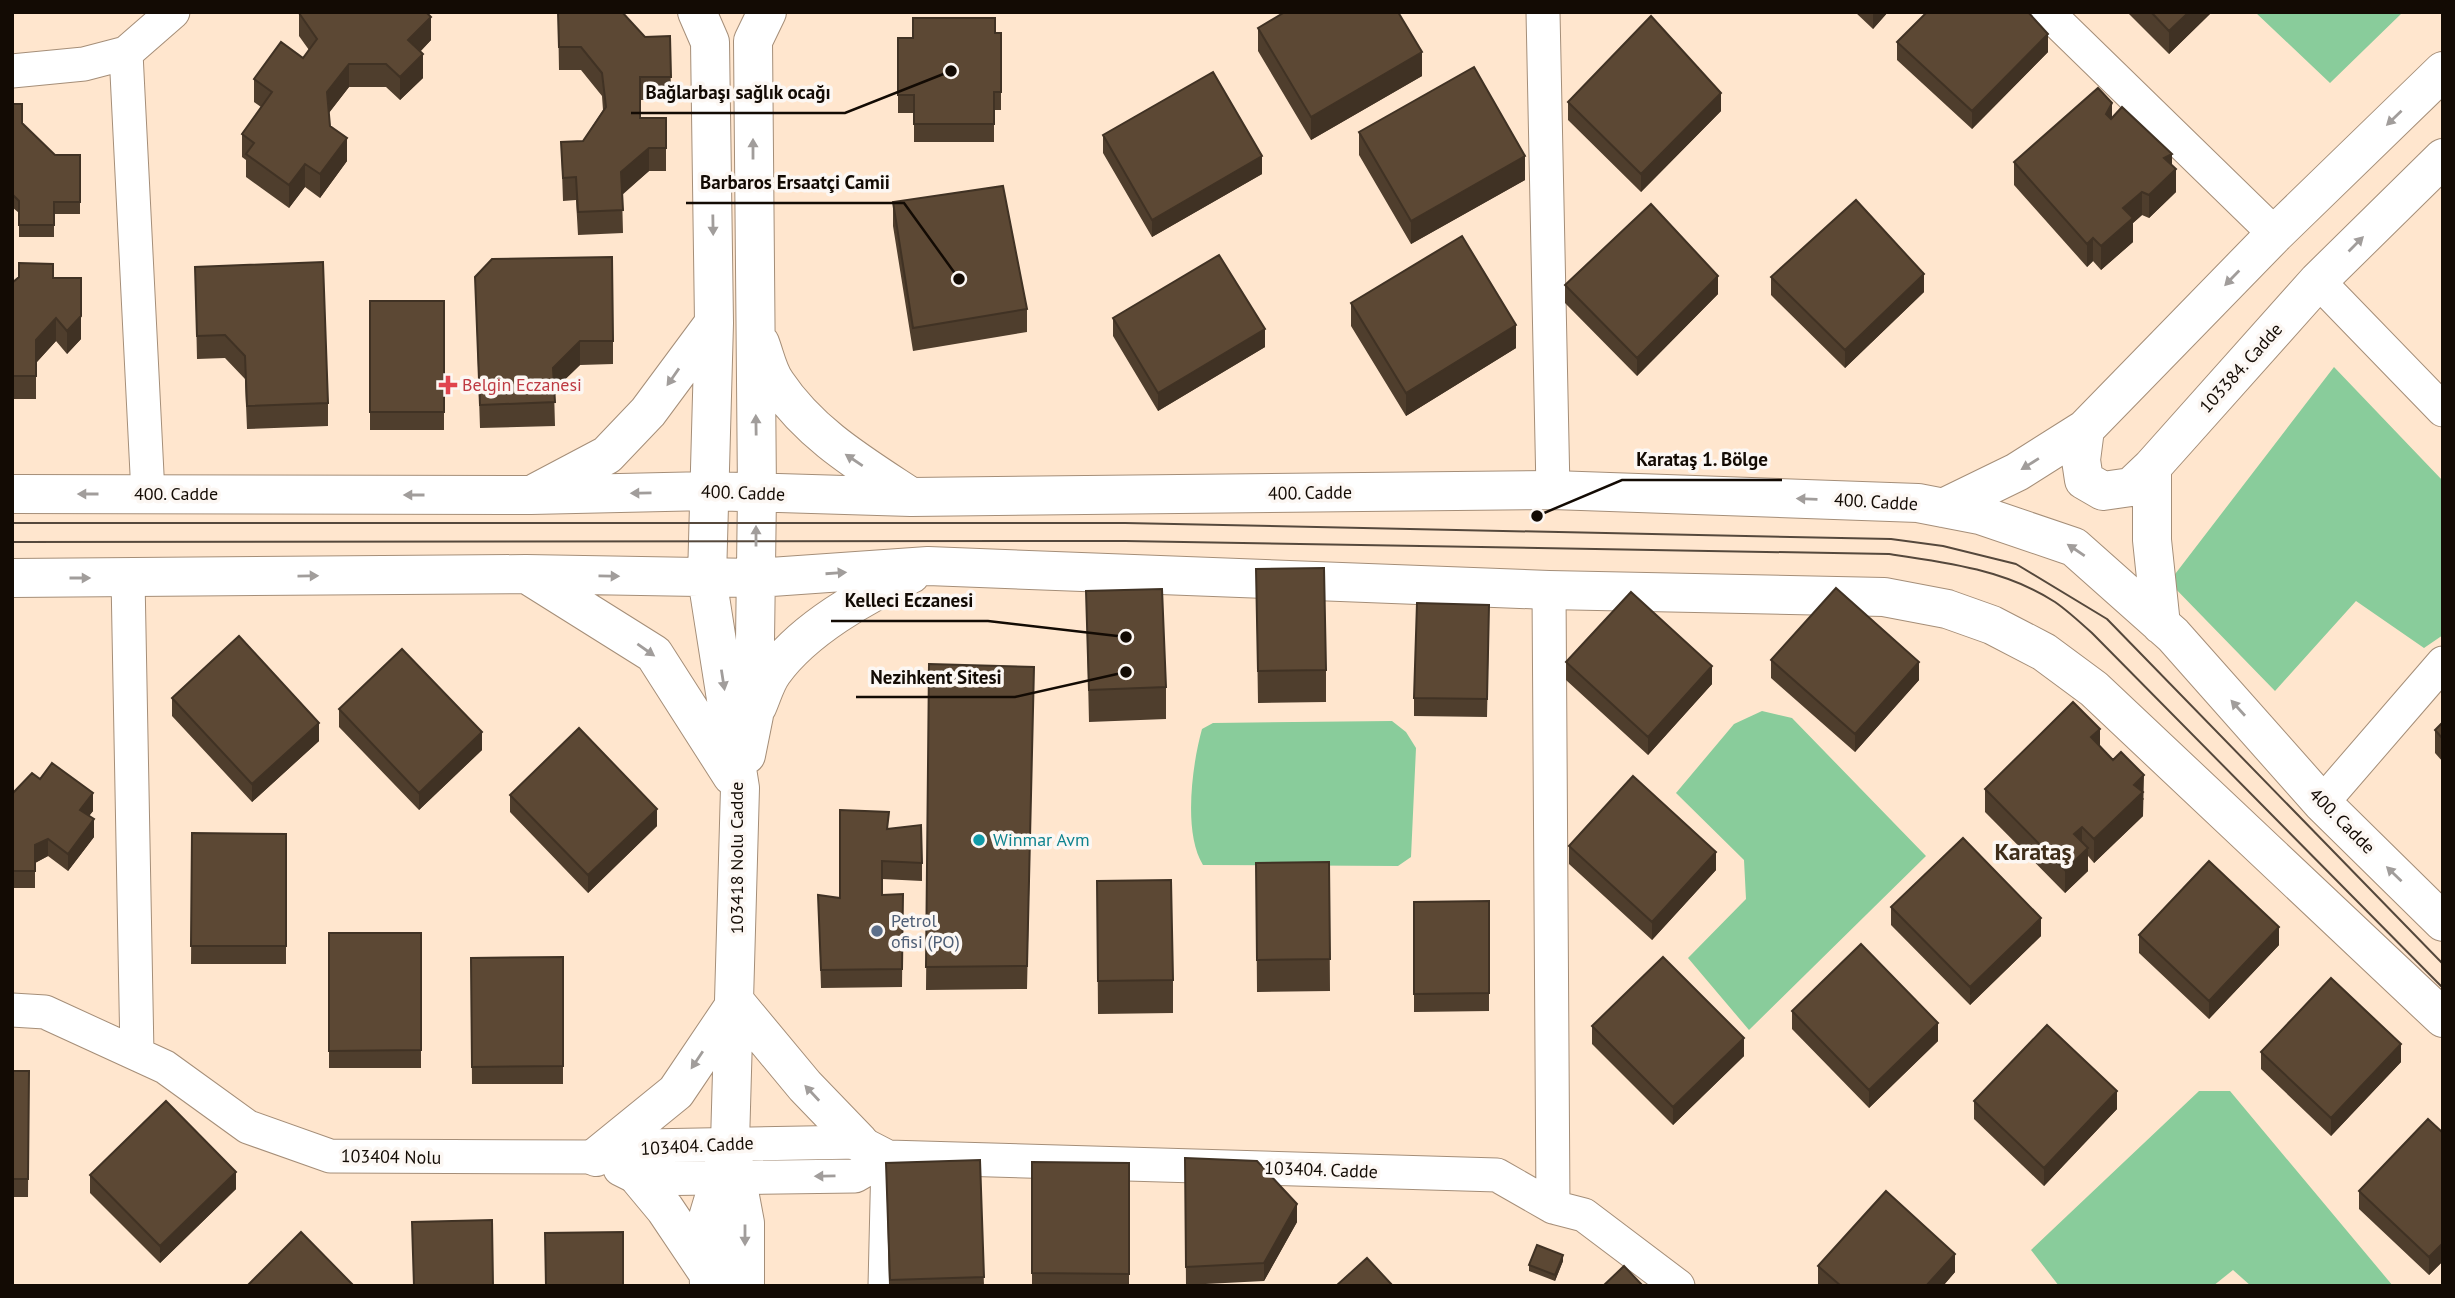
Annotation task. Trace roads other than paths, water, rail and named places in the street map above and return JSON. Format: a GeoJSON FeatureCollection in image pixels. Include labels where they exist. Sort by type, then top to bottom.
{"type":"FeatureCollection","features":[{"type":"Feature","properties":{"kind":"main road","name":"103418 Nolu Cadde"},"geometry":{"type":"LineString","coordinates":[[697,12],[710,42],[714,323],[707,578],[740,788],[736,1003],[729,1165],[745,1223],[745,1286]]}},
{"type":"Feature","properties":{"kind":"main road"},"geometry":{"type":"LineString","coordinates":[[740,788],[754,715],[758,494],[754,328],[753,41],[767,12]]}},
{"type":"Feature","properties":{"kind":"main road"},"geometry":{"type":"LineString","coordinates":[[1943,508],[2017,472],[2085,429],[2275,234],[2443,71]]}},
{"type":"Feature","properties":{"kind":"main road","name":"103384. Cadde"},"geometry":{"type":"LineString","coordinates":[[2085,429],[2081,460],[2084,480],[2103,491],[2131,487],[2152,467],[2318,281],[2443,158]]}},
{"type":"Feature","properties":{"kind":"main road"},"geometry":{"type":"LineString","coordinates":[[531,495],[607,455],[648,412],[714,323]]}},
{"type":"Feature","properties":{"kind":"main road"},"geometry":{"type":"LineString","coordinates":[[754,328],[774,381],[806,423],[848,456],[911,497]]}},
{"type":"Feature","properties":{"kind":"main road"},"geometry":{"type":"LineString","coordinates":[[2152,467],[2152,540],[2161,625]]}},
{"type":"Feature","properties":{"kind":"main road","name":"400. Cadde"},"geometry":{"type":"LineString","coordinates":[[12,494],[531,495],[709,491],[911,497],[1553,490],[1918,503],[1980,515],[2074,547],[2161,625],[2322,803],[2443,922]]}},
{"type":"Feature","properties":{"kind":"main road"},"geometry":{"type":"LineString","coordinates":[[754,715],[772,672],[817,630],[871,594],[928,566]]}},
{"type":"Feature","properties":{"kind":"main road"},"geometry":{"type":"LineString","coordinates":[[12,578],[526,574],[756,578],[928,566],[1549,590],[1884,597],[1947,609],[1992,625],[2044,652],[2094,689],[2443,1018]]}},
{"type":"Feature","properties":{"kind":"main road"},"geometry":{"type":"LineString","coordinates":[[526,574],[654,654],[740,788]]}},
{"type":"Feature","properties":{"kind":"main road"},"geometry":{"type":"LineString","coordinates":[[596,1157],[676,1092],[736,1003],[805,1086],[873,1150]]}},
{"type":"Feature","properties":{"kind":"main road","name":"103418 Nolu Cadde"},"geometry":{"type":"LineString","coordinates":[[709,1279],[707,1221],[729,1165]]}},
{"type":"Feature","properties":{"kind":"main road"},"geometry":{"type":"LineString","coordinates":[[640,1179],[665,1209],[709,1279]]}},
{"type":"Feature","properties":{"kind":"street"},"geometry":{"type":"LineString","coordinates":[[12,71],[84,64],[126,53],[173,12]]}},
{"type":"Feature","properties":{"kind":"street"},"geometry":{"type":"LineString","coordinates":[[1543,12],[1553,490]]}},
{"type":"Feature","properties":{"kind":"street"},"geometry":{"type":"LineString","coordinates":[[2047,12],[2275,234]]}},
{"type":"Feature","properties":{"kind":"street"},"geometry":{"type":"LineString","coordinates":[[126,53],[148,494]]}},
{"type":"Feature","properties":{"kind":"street"},"geometry":{"type":"LineString","coordinates":[[2318,281],[2443,410]]}},
{"type":"Feature","properties":{"kind":"street"},"geometry":{"type":"LineString","coordinates":[[128,578],[137,1054]]}},
{"type":"Feature","properties":{"kind":"street"},"geometry":{"type":"LineString","coordinates":[[1549,590],[1553,1207]]}},
{"type":"Feature","properties":{"kind":"street"},"geometry":{"type":"LineString","coordinates":[[2322,803],[2443,663]]}},
{"type":"Feature","properties":{"kind":"street","name":"103404 Nolu"},"geometry":{"type":"LineString","coordinates":[[12,1010],[45,1012],[137,1054],[165,1068],[248,1127],[330,1156],[596,1157]]}},
{"type":"Feature","properties":{"kind":"street","name":"103404. Cadde"},"geometry":{"type":"LineString","coordinates":[[596,1157],[647,1146],[729,1165]]}},
{"type":"Feature","properties":{"kind":"street"},"geometry":{"type":"LineString","coordinates":[[873,1150],[885,1286]]}},
{"type":"Feature","properties":{"kind":"street","name":"103404. Cadde"},"geometry":{"type":"LineString","coordinates":[[596,1157],[640,1179],[729,1165],[873,1150],[1497,1175],[1553,1207],[1584,1215],[1627,1267],[1678,1286]]}},
{"type":"Feature","properties":{"kind":"tram line"},"geometry":{"type":"LineString","coordinates":[[12,523],[1125,523],[1891,539],[1943,546],[2016,564],[2107,619],[2443,964]]}},
{"type":"Feature","properties":{"kind":"tram line"},"geometry":{"type":"LineString","coordinates":[[12,542],[1125,541],[1889,554],[1953,564],[2016,582],[2055,602],[2074,617],[2443,988]]}},
{"type":"Feature","properties":{"kind":"place","name":"Bağlarbaşı sağlık ocağı"},"geometry":{"type":"Point","coordinates":[951,71]}},
{"type":"Feature","properties":{"kind":"place","name":"Barbaros Ersaatçi Camii"},"geometry":{"type":"Point","coordinates":[959,279]}},
{"type":"Feature","properties":{"kind":"place","name":"Belgin Eczanesi"},"geometry":{"type":"Point","coordinates":[448,385]}},
{"type":"Feature","properties":{"kind":"place","name":"Karataş 1. Bölge"},"geometry":{"type":"Point","coordinates":[1537,516]}},
{"type":"Feature","properties":{"kind":"place","name":"Kelleci Eczanesi"},"geometry":{"type":"Point","coordinates":[1126,637]}},
{"type":"Feature","properties":{"kind":"place","name":"Nezihkent Sitesi"},"geometry":{"type":"Point","coordinates":[1126,672]}},
{"type":"Feature","properties":{"kind":"place","name":"Winmar Avm"},"geometry":{"type":"Point","coordinates":[979,840]}},
{"type":"Feature","properties":{"kind":"place","name":"Petrol ofisi (PO)"},"geometry":{"type":"Point","coordinates":[877,931]}},
{"type":"Feature","properties":{"kind":"district","name":"Karataş"},"geometry":{"type":"Point","coordinates":[2033,852]}}]}
